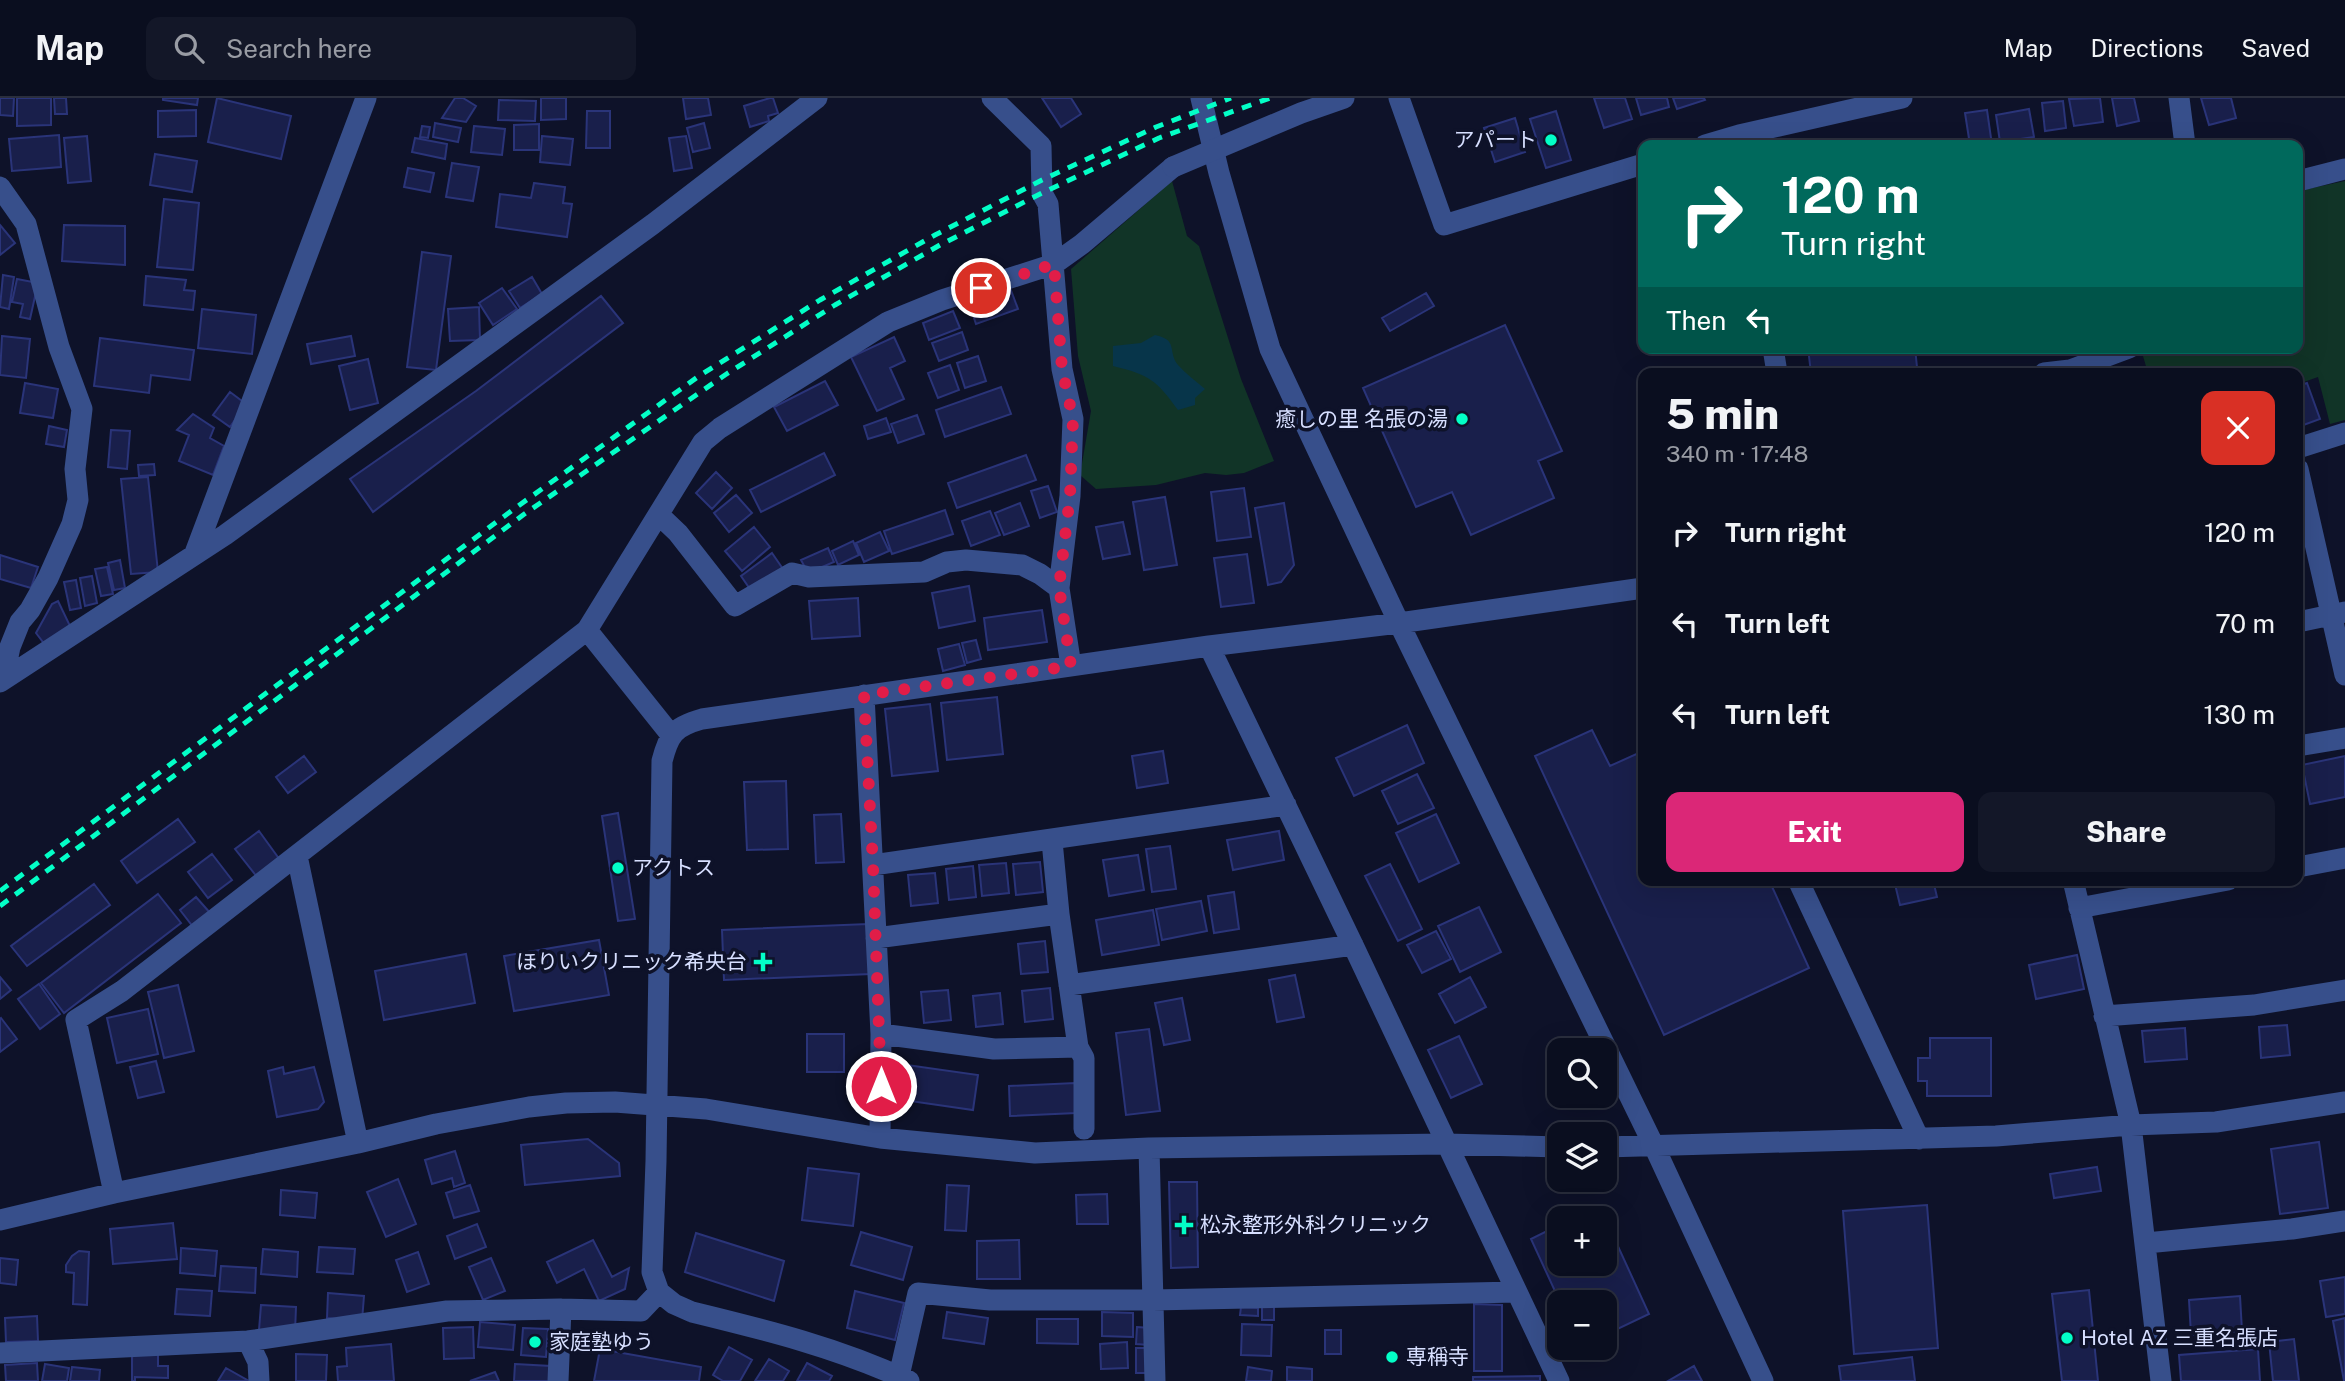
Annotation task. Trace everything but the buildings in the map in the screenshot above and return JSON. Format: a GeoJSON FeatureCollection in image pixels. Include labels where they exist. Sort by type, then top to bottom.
{"type":"FeatureCollection","features":[{"type":"Feature","properties":{"kind":"street"},"geometry":{"type":"LineString","coordinates":[[195,553],[366,98]]}},
{"type":"Feature","properties":{"kind":"street"},"geometry":{"type":"LineString","coordinates":[[1,681],[225,535],[653,224],[817,98]]}},
{"type":"Feature","properties":{"kind":"street"},"geometry":{"type":"LineString","coordinates":[[992,98],[1041,146],[1042,192],[1048,204],[1062,369],[1073,419],[1070,496],[1059,587],[1071,666]]}},
{"type":"Feature","properties":{"kind":"street"},"geometry":{"type":"LineString","coordinates":[[1201,98],[1219,173],[1270,349],[1399,623],[1654,1146],[1763,1381]]}},
{"type":"Feature","properties":{"kind":"street"},"geometry":{"type":"LineString","coordinates":[[114,1193],[76,1020],[122,990],[587,631],[703,442],[720,428],[888,322],[942,300],[1054,264],[1082,244],[1173,167],[1301,113],[1344,98]]}},
{"type":"Feature","properties":{"kind":"street"},"geometry":{"type":"LineString","coordinates":[[1399,98],[1444,225],[1638,166]]}},
{"type":"Feature","properties":{"kind":"street"},"geometry":{"type":"LineString","coordinates":[[1740,140],[1902,98]]}},
{"type":"Feature","properties":{"kind":"street"},"geometry":{"type":"LineString","coordinates":[[2179,98],[2184,140]]}},
{"type":"Feature","properties":{"kind":"street"},"geometry":{"type":"LineString","coordinates":[[2303,180],[2345,169]]}},
{"type":"Feature","properties":{"kind":"street"},"geometry":{"type":"LineString","coordinates":[[0,187],[26,224],[59,347],[82,409],[75,469],[78,500],[72,524],[48,578],[20,622],[1,681]]}},
{"type":"Feature","properties":{"kind":"street"},"geometry":{"type":"LineString","coordinates":[[2075,368],[2113,354]]}},
{"type":"Feature","properties":{"kind":"street"},"geometry":{"type":"LineString","coordinates":[[2303,446],[2345,433]]}},
{"type":"Feature","properties":{"kind":"street"},"geometry":{"type":"LineString","coordinates":[[2303,487],[2338,615],[2345,675]]}},
{"type":"Feature","properties":{"kind":"street"},"geometry":{"type":"LineString","coordinates":[[659,514],[678,533],[735,606],[792,573],[809,577],[924,572],[947,562],[966,560],[1022,565],[1059,587]]}},
{"type":"Feature","properties":{"kind":"street"},"geometry":{"type":"LineString","coordinates":[[1516,1292],[1153,1300],[990,1300],[918,1293],[904,1379],[859,1358],[820,1345],[692,1312],[674,1304],[659,1292],[652,1272],[662,761],[671,734],[686,724],[702,719],[1638,588]]}},
{"type":"Feature","properties":{"kind":"street"},"geometry":{"type":"LineString","coordinates":[[2303,621],[2338,615]]}},
{"type":"Feature","properties":{"kind":"street"},"geometry":{"type":"LineString","coordinates":[[587,631],[671,734]]}},
{"type":"Feature","properties":{"kind":"street"},"geometry":{"type":"LineString","coordinates":[[1209,646],[1559,1381]]}},
{"type":"Feature","properties":{"kind":"street"},"geometry":{"type":"LineString","coordinates":[[864,695],[881,1034],[880,1138]]}},
{"type":"Feature","properties":{"kind":"street"},"geometry":{"type":"LineString","coordinates":[[2303,745],[2345,738]]}},
{"type":"Feature","properties":{"kind":"street"},"geometry":{"type":"LineString","coordinates":[[873,865],[1286,806]]}},
{"type":"Feature","properties":{"kind":"street"},"geometry":{"type":"LineString","coordinates":[[1052,841],[1059,914],[1078,1047],[1084,1058],[1084,1129]]}},
{"type":"Feature","properties":{"kind":"street"},"geometry":{"type":"LineString","coordinates":[[297,856],[358,1143]]}},
{"type":"Feature","properties":{"kind":"street"},"geometry":{"type":"LineString","coordinates":[[2303,866],[2345,858]]}},
{"type":"Feature","properties":{"kind":"street"},"geometry":{"type":"LineString","coordinates":[[1801,886],[1919,1139]]}},
{"type":"Feature","properties":{"kind":"street"},"geometry":{"type":"LineString","coordinates":[[2074,886],[2132,1125],[2161,1381]]}},
{"type":"Feature","properties":{"kind":"street"},"geometry":{"type":"LineString","coordinates":[[2079,908],[2196,886]]}},
{"type":"Feature","properties":{"kind":"street"},"geometry":{"type":"LineString","coordinates":[[876,938],[1059,914]]}},
{"type":"Feature","properties":{"kind":"street"},"geometry":{"type":"LineString","coordinates":[[1069,985],[1353,945]]}},
{"type":"Feature","properties":{"kind":"street"},"geometry":{"type":"LineString","coordinates":[[2104,1016],[2254,1005],[2345,989]]}},
{"type":"Feature","properties":{"kind":"street"},"geometry":{"type":"LineString","coordinates":[[881,1034],[994,1049],[1078,1047]]}},
{"type":"Feature","properties":{"kind":"street"},"geometry":{"type":"LineString","coordinates":[[0,1220],[436,1124],[566,1103],[615,1102],[706,1109],[880,1138],[1035,1153],[1149,1148],[1446,1144],[1547,1147]]}},
{"type":"Feature","properties":{"kind":"street"},"geometry":{"type":"LineString","coordinates":[[1617,1147],[1996,1136],[2132,1125],[2216,1122],[2345,1102]]}},
{"type":"Feature","properties":{"kind":"street"},"geometry":{"type":"LineString","coordinates":[[1149,1148],[1155,1381]]}},
{"type":"Feature","properties":{"kind":"street"},"geometry":{"type":"LineString","coordinates":[[2146,1243],[2292,1229],[2345,1221]]}},
{"type":"Feature","properties":{"kind":"street"},"geometry":{"type":"LineString","coordinates":[[0,1353],[248,1341],[447,1311],[640,1311],[659,1292]]}},
{"type":"Feature","properties":{"kind":"street"},"geometry":{"type":"LineString","coordinates":[[558,1381],[561,1309]]}},
{"type":"Feature","properties":{"kind":"street"},"geometry":{"type":"LineString","coordinates":[[248,1341],[258,1362],[259,1381]]}},
{"type":"Feature","properties":{"kind":"green space"},"geometry":{"type":"Polygon","coordinates":[[[1172,181],[1187,236],[1199,246],[1241,379],[1274,461],[1244,473],[1205,473],[1156,485],[1096,489],[1080,475],[1091,411],[1078,356],[1071,269],[1172,181]]]}},
{"type":"Feature","properties":{"kind":"green space"},"geometry":{"type":"Polygon","coordinates":[[[2345,181],[2345,420],[2330,424],[2318,377],[2303,382],[2303,368],[2147,368],[2143,356],[2148,354],[2303,354],[2303,190],[2345,181]]]}},
{"type":"Feature","properties":{"kind":"water"},"geometry":{"type":"Polygon","coordinates":[[[1155,335],[1170,343],[1178,365],[1205,389],[1195,398],[1195,405],[1178,410],[1151,380],[1136,372],[1113,366],[1113,346],[1141,343],[1155,335]]]}},
{"type":"Feature","properties":{"kind":"railway"},"geometry":{"type":"LineString","coordinates":[[0,891],[514,509],[699,376],[820,300],[935,235],[1042,180],[1156,127],[1231,98]]}},
{"type":"Feature","properties":{"kind":"railway"},"geometry":{"type":"LineString","coordinates":[[0,906],[523,515],[725,375],[835,305],[940,245],[1042,193],[1159,138],[1270,98]]}},
{"type":"Feature","properties":{"kind":"place","name":"アパート"},"geometry":{"type":"Point","coordinates":[1551,140]}},
{"type":"Feature","properties":{"kind":"place","name":"癒しの里 名張の湯"},"geometry":{"type":"Point","coordinates":[1462,419]}},
{"type":"Feature","properties":{"kind":"place","name":"アクトス"},"geometry":{"type":"Point","coordinates":[618,868]}},
{"type":"Feature","properties":{"kind":"place","name":"ほりいクリニック希央台"},"geometry":{"type":"Point","coordinates":[763,962]}},
{"type":"Feature","properties":{"kind":"place","name":"松永整形外科クリニック"},"geometry":{"type":"Point","coordinates":[1184,1225]}},
{"type":"Feature","properties":{"kind":"place","name":"Hotel AZ 三重名張店"},"geometry":{"type":"Point","coordinates":[2067,1338]}},
{"type":"Feature","properties":{"kind":"place","name":"家庭塾ゆう"},"geometry":{"type":"Point","coordinates":[535,1342]}},
{"type":"Feature","properties":{"kind":"place","name":"専稱寺"},"geometry":{"type":"Point","coordinates":[1392,1357]}},
{"type":"Feature","properties":{"kind":"route"},"geometry":{"type":"LineString","coordinates":[[881,1086],[881,1034],[864,695],[1071,666],[1059,587],[1070,496],[1073,419],[1062,369],[1054,264],[981,288]]}}]}
